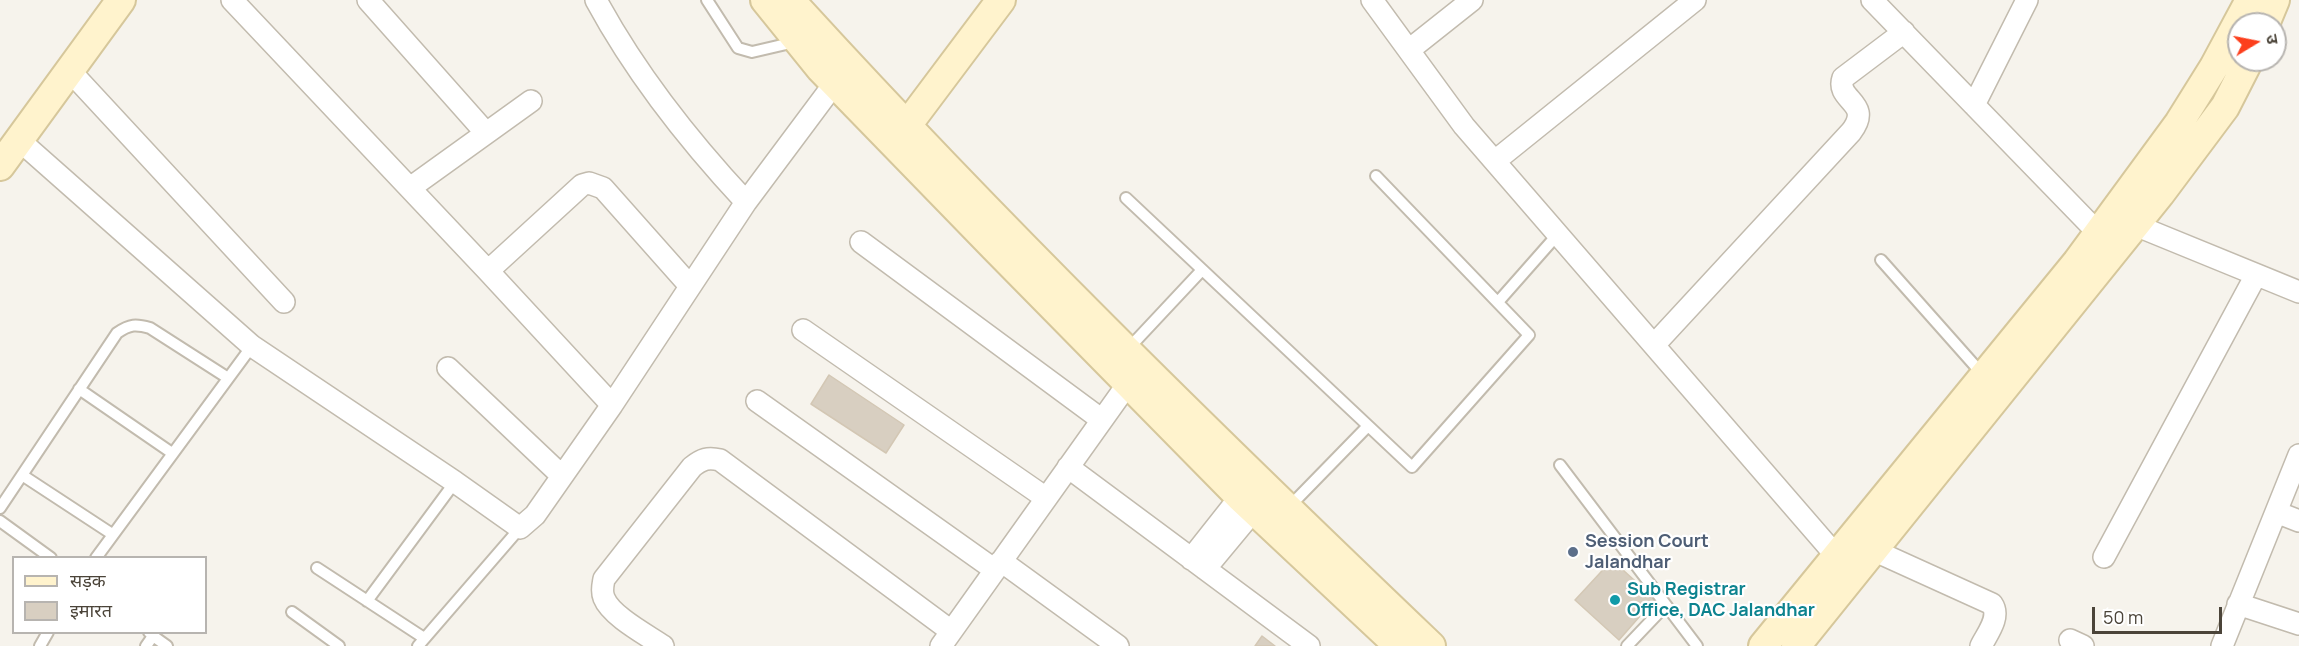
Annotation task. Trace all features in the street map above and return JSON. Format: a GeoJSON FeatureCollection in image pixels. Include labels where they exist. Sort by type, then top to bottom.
{"type":"FeatureCollection","features":[{"type":"Feature","properties":{"kind":"street"},"geometry":{"type":"LineString","coordinates":[[0,166],[121,0]]}},
{"type":"Feature","properties":{"kind":"street"},"geometry":{"type":"LineString","coordinates":[[232,0],[612,405]]}},
{"type":"Feature","properties":{"kind":"street"},"geometry":{"type":"LineString","coordinates":[[368,0],[486,133]]}},
{"type":"Feature","properties":{"kind":"street"},"geometry":{"type":"LineString","coordinates":[[596,0],[608,22],[671,114],[712,165],[746,202]]}},
{"type":"Feature","properties":{"kind":"street"},"geometry":{"type":"LineString","coordinates":[[765,0],[798,42],[841,73]]}},
{"type":"Feature","properties":{"kind":"street"},"geometry":{"type":"LineString","coordinates":[[790,0],[841,73],[900,134],[1008,231],[1133,365],[1247,503],[1399,636],[1431,646]]}},
{"type":"Feature","properties":{"kind":"street"},"geometry":{"type":"LineString","coordinates":[[900,134],[1001,0]]}},
{"type":"Feature","properties":{"kind":"street"},"geometry":{"type":"LineString","coordinates":[[1372,0],[1464,126],[1845,566]]}},
{"type":"Feature","properties":{"kind":"street"},"geometry":{"type":"LineString","coordinates":[[1408,50],[1472,0]]}},
{"type":"Feature","properties":{"kind":"street"},"geometry":{"type":"LineString","coordinates":[[1495,161],[1695,0]]}},
{"type":"Feature","properties":{"kind":"street"},"geometry":{"type":"LineString","coordinates":[[1872,0],[1974,105],[2116,229],[2256,275],[2299,292]]}},
{"type":"Feature","properties":{"kind":"street"},"geometry":{"type":"LineString","coordinates":[[1974,105],[2027,0]]}},
{"type":"Feature","properties":{"kind":"street"},"geometry":{"type":"LineString","coordinates":[[1796,646],[1845,566],[1984,376],[2077,262],[2116,229],[2219,57],[2250,0]]}},
{"type":"Feature","properties":{"kind":"street"},"geometry":{"type":"LineString","coordinates":[[1654,345],[1857,125],[1859,113],[1843,89],[1841,82],[1843,78],[1904,32]]}},
{"type":"Feature","properties":{"kind":"street"},"geometry":{"type":"LineString","coordinates":[[69,70],[284,302]]}},
{"type":"Feature","properties":{"kind":"street"},"geometry":{"type":"LineString","coordinates":[[1764,646],[1845,566],[1874,550],[2116,229],[2225,107],[2243,72]]}},
{"type":"Feature","properties":{"kind":"street"},"geometry":{"type":"LineString","coordinates":[[19,140],[252,346],[520,528],[535,515],[612,405],[746,202],[841,73]]}},
{"type":"Feature","properties":{"kind":"street"},"geometry":{"type":"LineString","coordinates":[[410,188],[531,101]]}},
{"type":"Feature","properties":{"kind":"street"},"geometry":{"type":"LineString","coordinates":[[488,271],[582,185],[589,183],[603,188],[690,286]]}},
{"type":"Feature","properties":{"kind":"street"},"geometry":{"type":"LineString","coordinates":[[861,242],[1102,420]]}},
{"type":"Feature","properties":{"kind":"street"},"geometry":{"type":"LineString","coordinates":[[2104,557],[2256,275]]}},
{"type":"Feature","properties":{"kind":"street"},"geometry":{"type":"LineString","coordinates":[[803,330],[1047,498]]}},
{"type":"Feature","properties":{"kind":"street"},"geometry":{"type":"LineString","coordinates":[[663,646],[614,611],[604,598],[602,588],[604,579],[692,467],[702,459],[710,457],[720,460],[946,638],[1102,420],[1133,365]]}},
{"type":"Feature","properties":{"kind":"street"},"geometry":{"type":"LineString","coordinates":[[1133,365],[1287,508],[1399,636]]}},
{"type":"Feature","properties":{"kind":"street"},"geometry":{"type":"LineString","coordinates":[[448,368],[562,476]]}},
{"type":"Feature","properties":{"kind":"street"},"geometry":{"type":"LineString","coordinates":[[757,401],[1118,646]]}},
{"type":"Feature","properties":{"kind":"street"},"geometry":{"type":"LineString","coordinates":[[2222,646],[2299,455]]}},
{"type":"Feature","properties":{"kind":"street"},"geometry":{"type":"LineString","coordinates":[[1068,468],[1309,646]]}},
{"type":"Feature","properties":{"kind":"street"},"geometry":{"type":"LineString","coordinates":[[1198,564],[1247,503]]}},
{"type":"Feature","properties":{"kind":"street"},"geometry":{"type":"LineString","coordinates":[[2276,512],[2299,521]]}},
{"type":"Feature","properties":{"kind":"street"},"geometry":{"type":"LineString","coordinates":[[1874,550],[1992,604],[1996,613],[1981,646]]}},
{"type":"Feature","properties":{"kind":"street"},"geometry":{"type":"LineString","coordinates":[[2238,604],[2299,624]]}},
{"type":"Feature","properties":{"kind":"lane"},"geometry":{"type":"LineString","coordinates":[[706,0],[738,48],[752,52],[798,42]]}},
{"type":"Feature","properties":{"kind":"lane"},"geometry":{"type":"LineString","coordinates":[[1126,198],[1412,467],[1529,335],[1376,176]]}},
{"type":"Feature","properties":{"kind":"lane"},"geometry":{"type":"LineString","coordinates":[[1498,303],[1558,234]]}},
{"type":"Feature","properties":{"kind":"lane"},"geometry":{"type":"LineString","coordinates":[[1881,260],[1984,376]]}},
{"type":"Feature","properties":{"kind":"lane"},"geometry":{"type":"LineString","coordinates":[[1133,365],[1202,270]]}},
{"type":"Feature","properties":{"kind":"lane"},"geometry":{"type":"LineString","coordinates":[[0,508],[117,333],[127,326],[136,324],[150,328],[228,378]]}},
{"type":"Feature","properties":{"kind":"lane"},"geometry":{"type":"LineString","coordinates":[[97,556],[252,346]]}},
{"type":"Feature","properties":{"kind":"lane"},"geometry":{"type":"LineString","coordinates":[[79,389],[172,453]]}},
{"type":"Feature","properties":{"kind":"lane"},"geometry":{"type":"LineString","coordinates":[[1287,508],[1367,427]]}},
{"type":"Feature","properties":{"kind":"lane"},"geometry":{"type":"LineString","coordinates":[[1560,465],[1697,646]]}},
{"type":"Feature","properties":{"kind":"lane"},"geometry":{"type":"LineString","coordinates":[[22,475],[112,534]]}},
{"type":"Feature","properties":{"kind":"lane"},"geometry":{"type":"LineString","coordinates":[[367,601],[455,482]]}},
{"type":"Feature","properties":{"kind":"lane"},"geometry":{"type":"LineString","coordinates":[[0,521],[48,556]]}},
{"type":"Feature","properties":{"kind":"lane"},"geometry":{"type":"LineString","coordinates":[[317,568],[367,601],[421,642],[520,528]]}},
{"type":"Feature","properties":{"kind":"lane"},"geometry":{"type":"LineString","coordinates":[[1627,646],[1666,605]]}},
{"type":"Feature","properties":{"kind":"lane"},"geometry":{"type":"LineString","coordinates":[[292,612],[339,646]]}},
{"type":"Feature","properties":{"kind":"lane"},"geometry":{"type":"LineString","coordinates":[[146,646],[151,634],[167,646]]}},
{"type":"Feature","properties":{"kind":"building"},"geometry":{"type":"Polygon","coordinates":[[[829,375],[904,425],[886,453],[811,404],[829,375]]]}},
{"type":"Feature","properties":{"kind":"building","name":"Sub Registrar Office, DAC Jalandhar"},"geometry":{"type":"Polygon","coordinates":[[[1612,560],[1655,599],[1619,640],[1575,600],[1612,560]]]}},
{"type":"Feature","properties":{"kind":"building"},"geometry":{"type":"Polygon","coordinates":[[[1262,636],[1275,646],[1255,646],[1262,636]]]}},
{"type":"Feature","properties":{"kind":"place","name":"Session Court Jalandhar"},"geometry":{"type":"Point","coordinates":[1573,552]}},
{"type":"Feature","properties":{"kind":"place","name":"Sub Registrar Office, DAC Jalandhar"},"geometry":{"type":"Point","coordinates":[1615,600]}}]}
